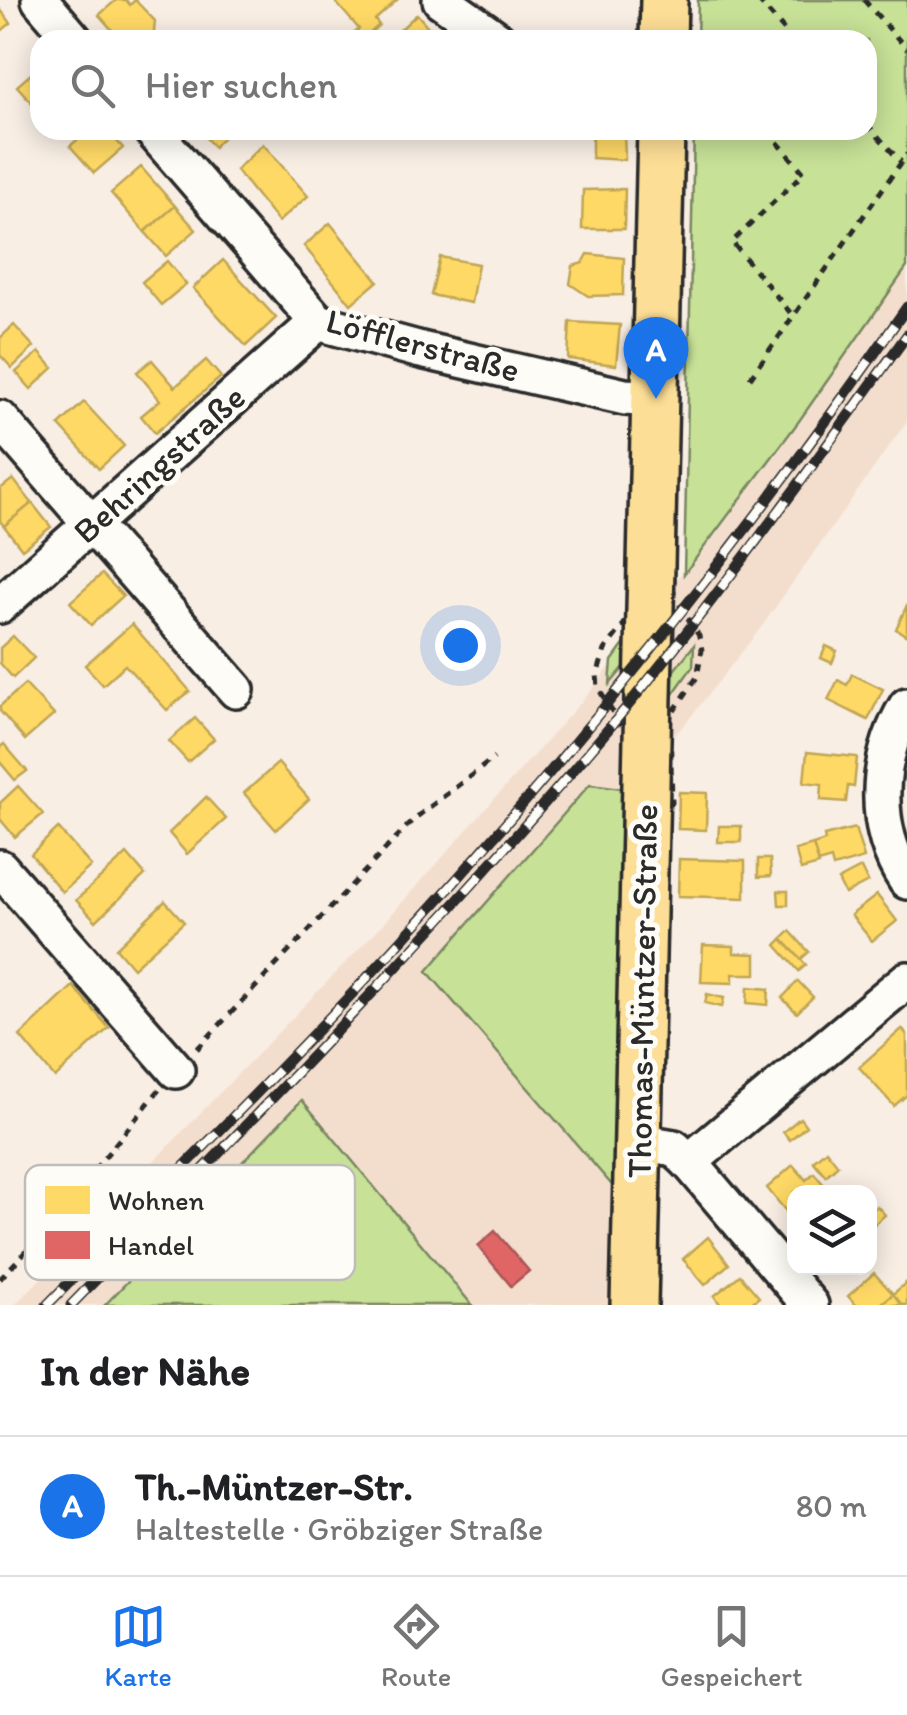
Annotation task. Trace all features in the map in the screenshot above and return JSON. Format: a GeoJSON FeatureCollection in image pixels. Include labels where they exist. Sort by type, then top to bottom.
{"type":"FeatureCollection","features":[{"type":"Feature","properties":{"kind":"main road"},"geometry":{"type":"LineString","coordinates":[[663,30],[664,0]]}},
{"type":"Feature","properties":{"kind":"main road","name":"Thomas-Müntzer-Straße"},"geometry":{"type":"LineString","coordinates":[[634,1305],[661,140]]}},
{"type":"Feature","properties":{"kind":"street"},"geometry":{"type":"LineString","coordinates":[[40,0],[66,30]]}},
{"type":"Feature","properties":{"kind":"street"},"geometry":{"type":"LineString","coordinates":[[441,0],[482,30]]}},
{"type":"Feature","properties":{"kind":"street","name":"Löfflerstraße"},"geometry":{"type":"LineString","coordinates":[[161,140],[318,322],[421,350],[626,396],[656,399]]}},
{"type":"Feature","properties":{"kind":"street","name":"Behringstraße"},"geometry":{"type":"LineString","coordinates":[[0,605],[318,322]]}},
{"type":"Feature","properties":{"kind":"street"},"geometry":{"type":"LineString","coordinates":[[0,419],[236,690]]}},
{"type":"Feature","properties":{"kind":"street"},"geometry":{"type":"LineString","coordinates":[[907,706],[892,738],[881,784],[888,836],[907,881]]}},
{"type":"Feature","properties":{"kind":"street"},"geometry":{"type":"LineString","coordinates":[[0,868],[176,1070]]}},
{"type":"Feature","properties":{"kind":"street"},"geometry":{"type":"LineString","coordinates":[[689,1162],[907,980]]}},
{"type":"Feature","properties":{"kind":"street"},"geometry":{"type":"LineString","coordinates":[[639,1142],[674,1148],[689,1162],[810,1305]]}},
{"type":"Feature","properties":{"kind":"path"},"geometry":{"type":"LineString","coordinates":[[758,0],[785,30]]}},
{"type":"Feature","properties":{"kind":"path"},"geometry":{"type":"LineString","coordinates":[[864,0],[907,49]]}},
{"type":"Feature","properties":{"kind":"path"},"geometry":{"type":"LineString","coordinates":[[877,135],[901,162]]}},
{"type":"Feature","properties":{"kind":"path"},"geometry":{"type":"LineString","coordinates":[[775,140],[804,173],[732,242],[794,316]]}},
{"type":"Feature","properties":{"kind":"path"},"geometry":{"type":"LineString","coordinates":[[750,378],[907,154]]}},
{"type":"Feature","properties":{"kind":"path"},"geometry":{"type":"LineString","coordinates":[[99,1165],[176,1070],[414,819],[494,758]]}},
{"type":"Feature","properties":{"kind":"path"},"geometry":{"type":"LineString","coordinates":[[0,1279],[25,1252]]}},
{"type":"Feature","properties":{"kind":"shaded area"},"geometry":{"type":"Polygon","coordinates":[[[907,267],[907,421],[760,629],[685,724],[622,788],[590,784],[617,1191],[609,1305],[472,1305],[302,1100],[240,1165],[150,1165],[382,925],[591,691],[799,421],[907,267]]]}},
{"type":"Feature","properties":{"kind":"shaded area"},"geometry":{"type":"Polygon","coordinates":[[[39,1280],[129,1280],[105,1305],[15,1305],[39,1280]]]}},
{"type":"Feature","properties":{"kind":"green space"},"geometry":{"type":"Polygon","coordinates":[[[698,0],[907,0],[907,267],[799,421],[684,574],[694,140],[877,140],[877,30],[697,30],[698,0]]]}},
{"type":"Feature","properties":{"kind":"green space"},"geometry":{"type":"Polygon","coordinates":[[[641,621],[639,649],[610,684],[612,661],[641,621]]]}},
{"type":"Feature","properties":{"kind":"green space"},"geometry":{"type":"Polygon","coordinates":[[[694,645],[693,666],[663,708],[664,683],[694,645]]]}},
{"type":"Feature","properties":{"kind":"green space"},"geometry":{"type":"Polygon","coordinates":[[[590,784],[622,788],[617,1191],[427,971],[590,784]]]}},
{"type":"Feature","properties":{"kind":"green space"},"geometry":{"type":"Polygon","coordinates":[[[302,1100],[472,1305],[105,1305],[129,1280],[355,1280],[355,1165],[240,1165],[302,1100]]]}},
{"type":"Feature","properties":{"kind":"building: Wohnen"},"geometry":{"type":"Polygon","coordinates":[[[116,0],[126,0],[130,5],[135,0],[155,21],[154,30],[112,30],[99,15],[116,0]]]}},
{"type":"Feature","properties":{"kind":"building: Wohnen"},"geometry":{"type":"Polygon","coordinates":[[[334,0],[397,0],[375,20],[379,25],[374,30],[359,29],[334,0]]]}},
{"type":"Feature","properties":{"kind":"building: Wohnen"},"geometry":{"type":"Polygon","coordinates":[[[0,9],[11,23],[0,32],[0,9]]]}},
{"type":"Feature","properties":{"kind":"building: Wohnen"},"geometry":{"type":"Polygon","coordinates":[[[417,14],[431,30],[400,30],[417,14]]]}},
{"type":"Feature","properties":{"kind":"building: Wohnen"},"geometry":{"type":"Polygon","coordinates":[[[30,75],[30,101],[17,86],[30,75]]]}},
{"type":"Feature","properties":{"kind":"building: Wohnen"},"geometry":{"type":"Polygon","coordinates":[[[77,140],[116,140],[123,148],[94,173],[70,146],[77,140]]]}},
{"type":"Feature","properties":{"kind":"building: Wohnen"},"geometry":{"type":"Polygon","coordinates":[[[592,140],[624,140],[625,160],[592,158],[592,140]]]}},
{"type":"Feature","properties":{"kind":"building: Wohnen"},"geometry":{"type":"Polygon","coordinates":[[[263,144],[308,196],[278,222],[236,170],[263,144]]]}},
{"type":"Feature","properties":{"kind":"building: Wohnen"},"geometry":{"type":"Polygon","coordinates":[[[141,167],[175,206],[145,232],[111,193],[141,167]]]}},
{"type":"Feature","properties":{"kind":"building: Wohnen"},"geometry":{"type":"Polygon","coordinates":[[[625,189],[624,229],[582,229],[583,190],[625,189]]]}},
{"type":"Feature","properties":{"kind":"building: Wohnen"},"geometry":{"type":"Polygon","coordinates":[[[175,206],[196,230],[166,256],[145,232],[175,206]]]}},
{"type":"Feature","properties":{"kind":"building: Wohnen"},"geometry":{"type":"Polygon","coordinates":[[[330,223],[378,281],[351,304],[304,246],[330,223]]]}},
{"type":"Feature","properties":{"kind":"building: Wohnen"},"geometry":{"type":"Polygon","coordinates":[[[588,254],[624,258],[623,295],[588,296],[570,284],[573,266],[583,263],[588,254]]]}},
{"type":"Feature","properties":{"kind":"building: Wohnen"},"geometry":{"type":"Polygon","coordinates":[[[440,257],[478,264],[471,303],[431,295],[440,257]]]}},
{"type":"Feature","properties":{"kind":"building: Wohnen"},"geometry":{"type":"Polygon","coordinates":[[[223,260],[276,318],[246,346],[193,288],[223,260]]]}},
{"type":"Feature","properties":{"kind":"building: Wohnen"},"geometry":{"type":"Polygon","coordinates":[[[167,261],[186,284],[161,305],[142,282],[167,261]]]}},
{"type":"Feature","properties":{"kind":"building: Wohnen"},"geometry":{"type":"Polygon","coordinates":[[[570,322],[620,325],[616,365],[568,359],[570,322]]]}},
{"type":"Feature","properties":{"kind":"building: Wohnen"},"geometry":{"type":"Polygon","coordinates":[[[14,325],[34,347],[12,368],[0,355],[0,338],[14,325]]]}},
{"type":"Feature","properties":{"kind":"building: Wohnen"},"geometry":{"type":"Polygon","coordinates":[[[39,352],[53,368],[31,389],[16,372],[39,352]]]}},
{"type":"Feature","properties":{"kind":"building: Wohnen"},"geometry":{"type":"Polygon","coordinates":[[[152,360],[175,387],[206,360],[221,377],[155,433],[141,416],[160,400],[137,372],[152,360]]]}},
{"type":"Feature","properties":{"kind":"building: Wohnen"},"geometry":{"type":"Polygon","coordinates":[[[84,402],[124,446],[99,469],[59,425],[84,402]]]}},
{"type":"Feature","properties":{"kind":"building: Wohnen"},"geometry":{"type":"Polygon","coordinates":[[[13,479],[32,503],[4,526],[0,521],[0,489],[13,479]]]}},
{"type":"Feature","properties":{"kind":"building: Wohnen"},"geometry":{"type":"Polygon","coordinates":[[[32,503],[51,527],[22,549],[4,526],[32,503]]]}},
{"type":"Feature","properties":{"kind":"building: Wohnen"},"geometry":{"type":"Polygon","coordinates":[[[102,574],[123,596],[91,625],[70,602],[102,574]]]}},
{"type":"Feature","properties":{"kind":"building: Wohnen"},"geometry":{"type":"Polygon","coordinates":[[[907,605],[907,636],[896,629],[907,605]]]}},
{"type":"Feature","properties":{"kind":"building: Wohnen"},"geometry":{"type":"Polygon","coordinates":[[[132,624],[190,691],[167,710],[125,665],[103,685],[85,665],[132,624]]]}},
{"type":"Feature","properties":{"kind":"building: Wohnen"},"geometry":{"type":"Polygon","coordinates":[[[13,636],[34,658],[13,678],[0,663],[0,648],[13,636]]]}},
{"type":"Feature","properties":{"kind":"building: Wohnen"},"geometry":{"type":"Polygon","coordinates":[[[826,646],[837,651],[832,663],[821,658],[826,646]]]}},
{"type":"Feature","properties":{"kind":"building: Wohnen"},"geometry":{"type":"Polygon","coordinates":[[[852,674],[883,689],[868,720],[828,700],[838,680],[847,685],[852,674]]]}},
{"type":"Feature","properties":{"kind":"building: Wohnen"},"geometry":{"type":"Polygon","coordinates":[[[25,684],[54,715],[25,740],[0,706],[25,684]]]}},
{"type":"Feature","properties":{"kind":"building: Wohnen"},"geometry":{"type":"Polygon","coordinates":[[[195,718],[214,739],[188,762],[169,741],[195,718]]]}},
{"type":"Feature","properties":{"kind":"building: Wohnen"},"geometry":{"type":"Polygon","coordinates":[[[4,744],[27,771],[15,780],[0,762],[0,747],[4,744]]]}},
{"type":"Feature","properties":{"kind":"building: Wohnen"},"geometry":{"type":"Polygon","coordinates":[[[807,752],[857,757],[854,787],[848,786],[846,802],[821,800],[822,784],[804,782],[807,752]]]}},
{"type":"Feature","properties":{"kind":"building: Wohnen"},"geometry":{"type":"Polygon","coordinates":[[[278,763],[309,799],[276,830],[244,793],[278,763]]]}},
{"type":"Feature","properties":{"kind":"building: Wohnen"},"geometry":{"type":"Polygon","coordinates":[[[18,786],[43,814],[15,837],[0,819],[0,803],[18,786]]]}},
{"type":"Feature","properties":{"kind":"building: Wohnen"},"geometry":{"type":"Polygon","coordinates":[[[679,792],[707,793],[706,830],[678,829],[679,792]]]}},
{"type":"Feature","properties":{"kind":"building: Wohnen"},"geometry":{"type":"Polygon","coordinates":[[[206,797],[226,819],[187,854],[169,833],[206,797]]]}},
{"type":"Feature","properties":{"kind":"building: Wohnen"},"geometry":{"type":"Polygon","coordinates":[[[719,826],[741,826],[741,842],[718,842],[719,826]]]}},
{"type":"Feature","properties":{"kind":"building: Wohnen"},"geometry":{"type":"Polygon","coordinates":[[[58,828],[91,866],[62,892],[31,854],[58,828]]]}},
{"type":"Feature","properties":{"kind":"building: Wohnen"},"geometry":{"type":"Polygon","coordinates":[[[855,828],[864,858],[833,867],[831,859],[818,863],[813,845],[825,841],[824,836],[855,828]]]}},
{"type":"Feature","properties":{"kind":"building: Wohnen"},"geometry":{"type":"Polygon","coordinates":[[[813,845],[819,865],[801,870],[795,850],[813,845]]]}},
{"type":"Feature","properties":{"kind":"building: Wohnen"},"geometry":{"type":"Polygon","coordinates":[[[127,854],[145,875],[96,921],[76,900],[127,854]]]}},
{"type":"Feature","properties":{"kind":"building: Wohnen"},"geometry":{"type":"Polygon","coordinates":[[[679,859],[745,861],[745,898],[678,896],[679,859]]]}},
{"type":"Feature","properties":{"kind":"building: Wohnen"},"geometry":{"type":"Polygon","coordinates":[[[758,859],[770,859],[771,876],[758,877],[758,859]]]}},
{"type":"Feature","properties":{"kind":"building: Wohnen"},"geometry":{"type":"Polygon","coordinates":[[[861,868],[868,882],[845,894],[838,880],[861,868]]]}},
{"type":"Feature","properties":{"kind":"building: Wohnen"},"geometry":{"type":"Polygon","coordinates":[[[778,891],[788,891],[788,905],[779,905],[778,891]]]}},
{"type":"Feature","properties":{"kind":"building: Wohnen"},"geometry":{"type":"Polygon","coordinates":[[[877,895],[897,921],[872,941],[851,915],[877,895]]]}},
{"type":"Feature","properties":{"kind":"building: Wohnen"},"geometry":{"type":"Polygon","coordinates":[[[165,901],[184,922],[133,968],[116,948],[165,901]]]}},
{"type":"Feature","properties":{"kind":"building: Wohnen"},"geometry":{"type":"Polygon","coordinates":[[[790,931],[809,952],[801,959],[782,939],[790,931]]]}},
{"type":"Feature","properties":{"kind":"building: Wohnen"},"geometry":{"type":"Polygon","coordinates":[[[782,939],[806,965],[799,971],[776,945],[782,939]]]}},
{"type":"Feature","properties":{"kind":"building: Wohnen"},"geometry":{"type":"Polygon","coordinates":[[[703,945],[734,946],[734,953],[756,954],[756,974],[733,974],[733,983],[701,982],[703,945]]]}},
{"type":"Feature","properties":{"kind":"building: Wohnen"},"geometry":{"type":"Polygon","coordinates":[[[798,981],[813,997],[797,1013],[782,998],[798,981]]]}},
{"type":"Feature","properties":{"kind":"building: Wohnen"},"geometry":{"type":"Polygon","coordinates":[[[73,986],[109,1028],[55,1078],[20,1036],[73,986]]]}},
{"type":"Feature","properties":{"kind":"building: Wohnen"},"geometry":{"type":"Polygon","coordinates":[[[748,987],[769,989],[768,1005],[747,1003],[748,987]]]}},
{"type":"Feature","properties":{"kind":"building: Wohnen"},"geometry":{"type":"Polygon","coordinates":[[[707,994],[724,998],[722,1007],[705,1003],[707,994]]]}},
{"type":"Feature","properties":{"kind":"building: Wohnen"},"geometry":{"type":"Polygon","coordinates":[[[902,1029],[907,1035],[907,1095],[894,1106],[859,1067],[902,1029]]]}},
{"type":"Feature","properties":{"kind":"building: Wohnen"},"geometry":{"type":"Polygon","coordinates":[[[800,1118],[806,1126],[790,1140],[783,1132],[800,1118]]]}},
{"type":"Feature","properties":{"kind":"building: Wohnen"},"geometry":{"type":"Polygon","coordinates":[[[826,1150],[838,1165],[826,1176],[813,1161],[826,1150]]]}},
{"type":"Feature","properties":{"kind":"building: Wohnen"},"geometry":{"type":"Polygon","coordinates":[[[793,1165],[806,1180],[814,1173],[824,1185],[787,1185],[787,1212],[767,1188],[793,1165]]]}},
{"type":"Feature","properties":{"kind":"building: Wohnen"},"geometry":{"type":"Polygon","coordinates":[[[877,1206],[885,1215],[877,1222],[877,1206]]]}},
{"type":"Feature","properties":{"kind":"building: Wohnen"},"geometry":{"type":"Polygon","coordinates":[[[708,1237],[729,1264],[705,1285],[683,1259],[708,1237]]]}},
{"type":"Feature","properties":{"kind":"building: Wohnen"},"geometry":{"type":"Polygon","coordinates":[[[740,1275],[759,1297],[749,1305],[721,1305],[714,1296],[740,1275]]]}},
{"type":"Feature","properties":{"kind":"building: Wohnen"},"geometry":{"type":"Polygon","coordinates":[[[872,1275],[893,1294],[880,1305],[856,1305],[848,1296],[872,1275]]]}},
{"type":"Feature","properties":{"kind":"building: Wohnen"},"geometry":{"type":"Polygon","coordinates":[[[907,1282],[907,1305],[902,1305],[893,1294],[907,1282]]]}},
{"type":"Feature","properties":{"kind":"building: Wohnen"},"geometry":{"type":"Polygon","coordinates":[[[893,1294],[902,1305],[880,1305],[893,1294]]]}},
{"type":"Feature","properties":{"kind":"building: Handel"},"geometry":{"type":"Polygon","coordinates":[[[495,1231],[529,1271],[511,1286],[478,1246],[495,1231]]]}},
{"type":"Feature","properties":{"kind":"railway"},"geometry":{"type":"LineString","coordinates":[[185,1165],[349,997],[595,719],[724,557],[907,307]]}},
{"type":"Feature","properties":{"kind":"railway"},"geometry":{"type":"LineString","coordinates":[[208,1165],[485,871],[616,720],[765,530],[907,335]]}},
{"type":"Feature","properties":{"kind":"railway"},"geometry":{"type":"LineString","coordinates":[[47,1305],[72,1280]]}},
{"type":"Feature","properties":{"kind":"railway"},"geometry":{"type":"LineString","coordinates":[[71,1305],[95,1280]]}},
{"type":"Feature","properties":{"kind":"place","name":"Th.-Müntzer-Str."},"geometry":{"type":"Point","coordinates":[656,399]}}]}
